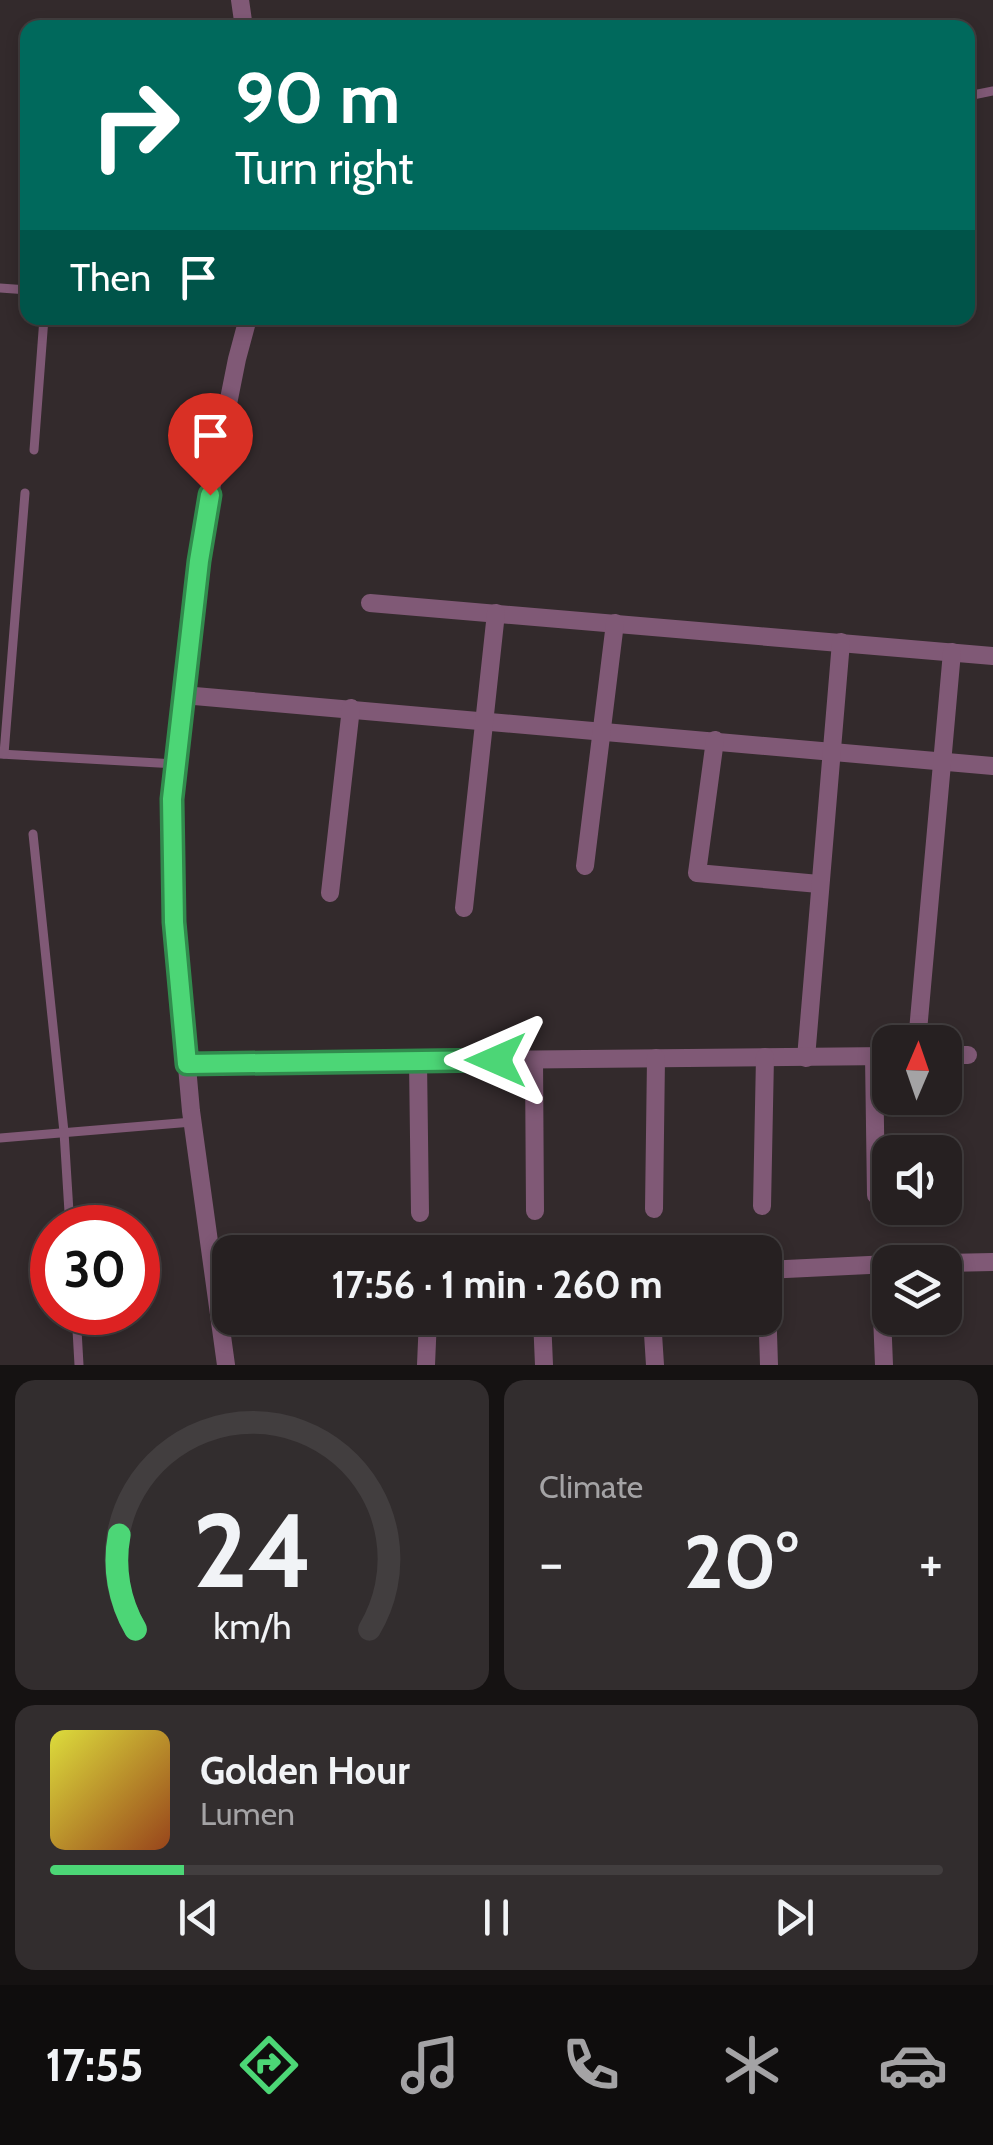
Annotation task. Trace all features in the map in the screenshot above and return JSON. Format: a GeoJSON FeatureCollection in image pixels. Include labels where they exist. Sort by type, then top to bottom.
{"type":"FeatureCollection","features":[{"type":"Feature","properties":{"kind":"street"},"geometry":{"type":"LineString","coordinates":[[226,1365],[187,1064],[174,922],[172,799],[203,528],[246,325]]}},
{"type":"Feature","properties":{"kind":"street"},"geometry":{"type":"LineString","coordinates":[[370,603],[993,656]]}},
{"type":"Feature","properties":{"kind":"street"},"geometry":{"type":"LineString","coordinates":[[464,908],[496,613]]}},
{"type":"Feature","properties":{"kind":"street"},"geometry":{"type":"LineString","coordinates":[[585,866],[615,624]]}},
{"type":"Feature","properties":{"kind":"street"},"geometry":{"type":"LineString","coordinates":[[806,1058],[842,642]]}},
{"type":"Feature","properties":{"kind":"street"},"geometry":{"type":"LineString","coordinates":[[919,1025],[952,652]]}},
{"type":"Feature","properties":{"kind":"street"},"geometry":{"type":"LineString","coordinates":[[184,694],[993,766]]}},
{"type":"Feature","properties":{"kind":"street"},"geometry":{"type":"LineString","coordinates":[[330,893],[351,708]]}},
{"type":"Feature","properties":{"kind":"street"},"geometry":{"type":"LineString","coordinates":[[715,740],[696,874],[819,884]]}},
{"type":"Feature","properties":{"kind":"street"},"geometry":{"type":"LineString","coordinates":[[962,1055],[968,1055]]}},
{"type":"Feature","properties":{"kind":"street"},"geometry":{"type":"LineString","coordinates":[[187,1064],[872,1056]]}},
{"type":"Feature","properties":{"kind":"street"},"geometry":{"type":"LineString","coordinates":[[762,1206],[765,1057]]}},
{"type":"Feature","properties":{"kind":"street"},"geometry":{"type":"LineString","coordinates":[[654,1209],[656,1058]]}},
{"type":"Feature","properties":{"kind":"street"},"geometry":{"type":"LineString","coordinates":[[534,1060],[535,1211]]}},
{"type":"Feature","properties":{"kind":"street"},"geometry":{"type":"LineString","coordinates":[[418,1061],[420,1213]]}},
{"type":"Feature","properties":{"kind":"street"},"geometry":{"type":"LineString","coordinates":[[962,1262],[993,1262]]}},
{"type":"Feature","properties":{"kind":"street"},"geometry":{"type":"LineString","coordinates":[[782,1269],[872,1265]]}},
{"type":"Feature","properties":{"kind":"street"},"geometry":{"type":"LineString","coordinates":[[426,1365],[427,1335]]}},
{"type":"Feature","properties":{"kind":"street"},"geometry":{"type":"LineString","coordinates":[[543,1335],[544,1365]]}},
{"type":"Feature","properties":{"kind":"street"},"geometry":{"type":"LineString","coordinates":[[653,1335],[655,1365]]}},
{"type":"Feature","properties":{"kind":"street"},"geometry":{"type":"LineString","coordinates":[[768,1335],[769,1365]]}},
{"type":"Feature","properties":{"kind":"street"},"geometry":{"type":"LineString","coordinates":[[884,1335],[884,1365]]}},
{"type":"Feature","properties":{"kind":"lane"},"geometry":{"type":"LineString","coordinates":[[34,450],[43,325]]}},
{"type":"Feature","properties":{"kind":"lane"},"geometry":{"type":"LineString","coordinates":[[24,493],[2,754],[176,764]]}},
{"type":"Feature","properties":{"kind":"lane"},"geometry":{"type":"LineString","coordinates":[[33,834],[69,1205]]}},
{"type":"Feature","properties":{"kind":"lane"},"geometry":{"type":"LineString","coordinates":[[0,1138],[193,1122]]}},
{"type":"Feature","properties":{"kind":"lane"},"geometry":{"type":"LineString","coordinates":[[78,1335],[80,1365]]}},
{"type":"Feature","properties":{"kind":"route"},"geometry":{"type":"LineString","coordinates":[[210,495],[172,799],[174,922],[187,1064],[496,1060]]}}]}
